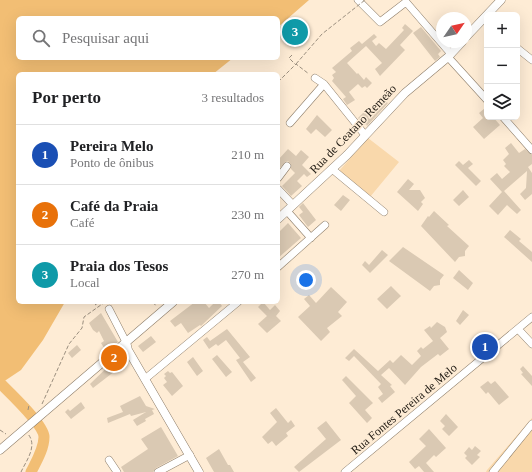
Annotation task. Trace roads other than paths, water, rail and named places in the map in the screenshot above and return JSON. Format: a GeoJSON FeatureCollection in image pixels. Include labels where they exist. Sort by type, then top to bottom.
{"type":"FeatureCollection","features":[{"type":"Feature","properties":{"kind":"main road"},"geometry":{"type":"LineString","coordinates":[[492,12],[501,0]]}},
{"type":"Feature","properties":{"kind":"main road"},"geometry":{"type":"LineString","coordinates":[[472,33],[484,22]]}},
{"type":"Feature","properties":{"kind":"main road","name":"Rua de Ceatano Remeão"},"geometry":{"type":"LineString","coordinates":[[280,217],[332,169],[405,92],[456,48]]}},
{"type":"Feature","properties":{"kind":"main road"},"geometry":{"type":"LineString","coordinates":[[0,450],[171,304]]}},
{"type":"Feature","properties":{"kind":"main road"},"geometry":{"type":"LineString","coordinates":[[126,342],[128,350],[199,472]]}},
{"type":"Feature","properties":{"kind":"street"},"geometry":{"type":"LineString","coordinates":[[361,1],[380,22],[406,2],[484,96]]}},
{"type":"Feature","properties":{"kind":"street"},"geometry":{"type":"LineString","coordinates":[[520,50],[532,60]]}},
{"type":"Feature","properties":{"kind":"street"},"geometry":{"type":"LineString","coordinates":[[315,78],[324,84],[365,135]]}},
{"type":"Feature","properties":{"kind":"street"},"geometry":{"type":"LineString","coordinates":[[290,123],[324,84]]}},
{"type":"Feature","properties":{"kind":"street"},"geometry":{"type":"LineString","coordinates":[[506,120],[532,150]]}},
{"type":"Feature","properties":{"kind":"street"},"geometry":{"type":"LineString","coordinates":[[280,175],[287,166]]}},
{"type":"Feature","properties":{"kind":"street"},"geometry":{"type":"LineString","coordinates":[[332,169],[384,212]]}},
{"type":"Feature","properties":{"kind":"street"},"geometry":{"type":"LineString","coordinates":[[280,192],[311,238]]}},
{"type":"Feature","properties":{"kind":"street"},"geometry":{"type":"LineString","coordinates":[[280,265],[325,225]]}},
{"type":"Feature","properties":{"kind":"street"},"geometry":{"type":"LineString","coordinates":[[145,379],[233,304]]}},
{"type":"Feature","properties":{"kind":"street"},"geometry":{"type":"LineString","coordinates":[[109,309],[126,342]]}},
{"type":"Feature","properties":{"kind":"street","name":"Rua Fontes Pereira de Melo"},"geometry":{"type":"LineString","coordinates":[[345,472],[532,317]]}},
{"type":"Feature","properties":{"kind":"street"},"geometry":{"type":"LineString","coordinates":[[518,329],[532,344]]}},
{"type":"Feature","properties":{"kind":"street"},"geometry":{"type":"LineString","coordinates":[[493,472],[532,424]]}},
{"type":"Feature","properties":{"kind":"street"},"geometry":{"type":"LineString","coordinates":[[158,472],[190,455]]}},
{"type":"Feature","properties":{"kind":"street"},"geometry":{"type":"LineString","coordinates":[[109,460],[117,472]]}},
{"type":"Feature","properties":{"kind":"waterway"},"geometry":{"type":"LineString","coordinates":[[1,384],[26,409],[43,432],[43,446],[31,472]]}},
{"type":"Feature","properties":{"kind":"place","name":"Praia dos Tesos"},"geometry":{"type":"Point","coordinates":[295,32]}},
{"type":"Feature","properties":{"kind":"place","name":"Pereira Melo"},"geometry":{"type":"Point","coordinates":[485,347]}},
{"type":"Feature","properties":{"kind":"place","name":"Café da Praia"},"geometry":{"type":"Point","coordinates":[114,358]}}]}
